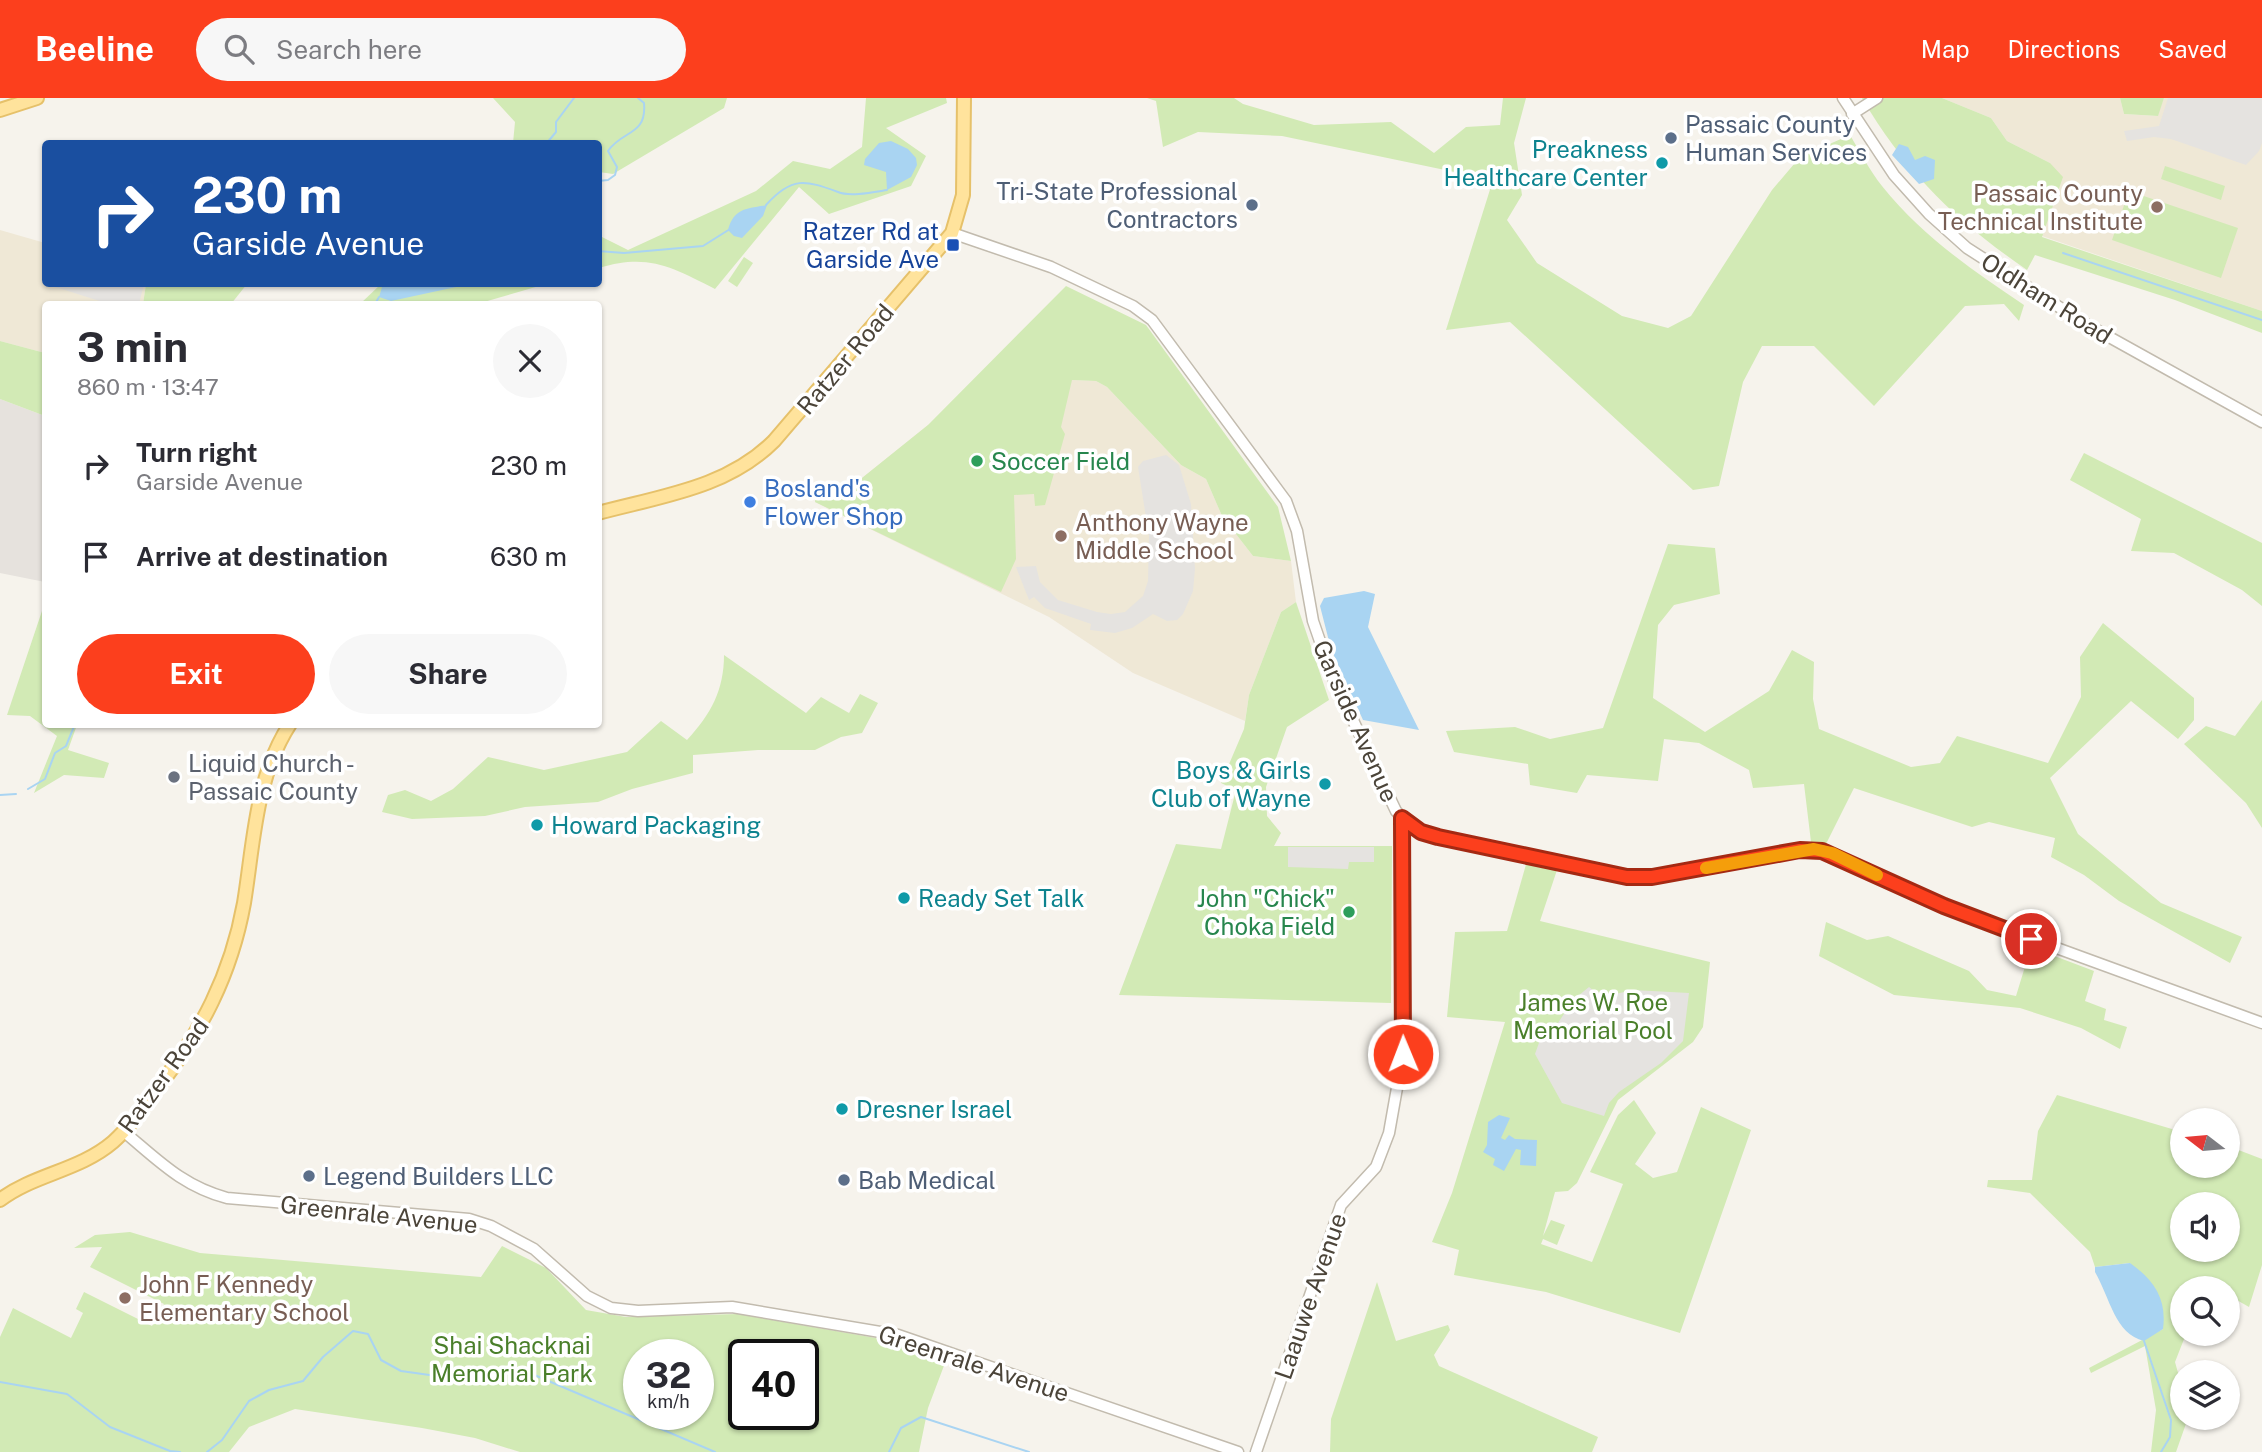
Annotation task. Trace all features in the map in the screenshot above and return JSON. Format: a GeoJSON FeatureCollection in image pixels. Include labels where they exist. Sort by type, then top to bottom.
{"type":"FeatureCollection","features":[{"type":"Feature","properties":{"kind":"main road"},"geometry":{"type":"LineString","coordinates":[[0,110],[37,98]]}},
{"type":"Feature","properties":{"kind":"main road","name":"Ratzer Road"},"geometry":{"type":"LineString","coordinates":[[602,512],[727,477],[753,461],[805,406],[952,233],[960,213],[964,186],[964,98]]}},
{"type":"Feature","properties":{"kind":"main road","name":"Ratzer Road"},"geometry":{"type":"LineString","coordinates":[[0,1200],[21,1185],[85,1161],[123,1131],[178,1062],[205,1022],[219,992],[238,935],[261,791],[271,762],[288,728]]}},
{"type":"Feature","properties":{"kind":"street","name":"Oldham Road"},"geometry":{"type":"LineString","coordinates":[[1843,98],[1894,175],[1929,214],[1967,248],[2084,323],[2262,422]]}},
{"type":"Feature","properties":{"kind":"street"},"geometry":{"type":"LineString","coordinates":[[1852,114],[1877,98]]}},
{"type":"Feature","properties":{"kind":"street","name":"Garside Avenue"},"geometry":{"type":"LineString","coordinates":[[952,233],[1078,279],[1133,306],[1163,332],[1286,501],[1297,531],[1313,621],[1322,652],[1390,800],[1402,818],[1421,832],[1627,877],[1652,877],[1800,850],[1822,851],[1958,912],[2262,1023]]}},
{"type":"Feature","properties":{"kind":"street","name":"Laauwe Avenue"},"geometry":{"type":"LineString","coordinates":[[1256,1452],[1341,1205],[1376,1167],[1389,1133],[1403,1054],[1402,818]]}},
{"type":"Feature","properties":{"kind":"street","name":"Greenrale Avenue"},"geometry":{"type":"LineString","coordinates":[[123,1131],[178,1177],[201,1192],[227,1198],[469,1219],[491,1226],[534,1249],[587,1296],[611,1308],[638,1311],[732,1307],[898,1335],[1238,1452]]}},
{"type":"Feature","properties":{"kind":"shaded area","name":"Passaic County Technical Institute"},"geometry":{"type":"Polygon","coordinates":[[[1942,98],[2120,98],[2124,114],[2157,116],[2164,98],[2262,98],[2262,311],[2042,236],[2050,163],[2007,141],[1991,118],[1942,98]]]}},
{"type":"Feature","properties":{"kind":"shaded area"},"geometry":{"type":"Polygon","coordinates":[[[2168,98],[2262,98],[2262,143],[2259,151],[2246,165],[2171,139],[2154,137],[2127,141],[2124,131],[2159,126],[2168,98]]]}},
{"type":"Feature","properties":{"kind":"shaded area"},"geometry":{"type":"Polygon","coordinates":[[[0,230],[42,242],[42,287],[146,287],[143,301],[42,301],[42,352],[0,341],[0,230]]]}},
{"type":"Feature","properties":{"kind":"shaded area"},"geometry":{"type":"Polygon","coordinates":[[[55,287],[143,287],[140,301],[100,301],[55,287]]]}},
{"type":"Feature","properties":{"kind":"shaded area","name":"Anthony Wayne Middle School"},"geometry":{"type":"Polygon","coordinates":[[[1072,380],[1096,381],[1107,387],[1181,465],[1206,479],[1222,516],[1253,556],[1291,561],[1296,602],[1281,612],[1249,695],[1245,721],[1133,673],[1049,617],[815,502],[819,481],[840,486],[862,478],[928,425],[1072,380]]]}},
{"type":"Feature","properties":{"kind":"shaded area"},"geometry":{"type":"Polygon","coordinates":[[[0,399],[42,415],[42,581],[0,573],[0,399]]]}},
{"type":"Feature","properties":{"kind":"shaded area"},"geometry":{"type":"Polygon","coordinates":[[[1166,455],[1179,465],[1191,504],[1195,569],[1193,591],[1183,614],[1177,620],[1167,621],[1153,614],[1132,628],[1115,633],[1090,630],[1091,624],[1045,608],[1034,597],[1029,600],[1016,567],[1036,566],[1040,582],[1058,600],[1097,612],[1125,612],[1143,596],[1148,581],[1149,536],[1138,467],[1143,461],[1166,455]]]}},
{"type":"Feature","properties":{"kind":"shaded area"},"geometry":{"type":"Polygon","coordinates":[[[1288,847],[1374,847],[1374,862],[1349,862],[1348,869],[1288,867],[1288,847]]]}},
{"type":"Feature","properties":{"kind":"shaded area"},"geometry":{"type":"Polygon","coordinates":[[[1589,987],[1602,997],[1633,990],[1689,993],[1683,1041],[1661,1063],[1619,1092],[1609,1103],[1604,1116],[1562,1103],[1535,1054],[1540,1040],[1558,1023],[1573,1000],[1589,987]]]}},
{"type":"Feature","properties":{"kind":"green space"},"geometry":{"type":"Polygon","coordinates":[[[493,98],[727,98],[724,108],[613,174],[602,172],[602,140],[513,140],[515,122],[493,98]]]}},
{"type":"Feature","properties":{"kind":"green space"},"geometry":{"type":"Polygon","coordinates":[[[866,98],[946,98],[947,103],[886,128],[926,156],[911,186],[829,214],[799,187],[715,289],[686,274],[646,262],[602,267],[602,237],[628,250],[756,191],[793,161],[830,169],[862,147],[866,98]]]}},
{"type":"Feature","properties":{"kind":"green space"},"geometry":{"type":"Polygon","coordinates":[[[1147,98],[1234,98],[1243,104],[1314,125],[1391,122],[1434,153],[1466,127],[1500,125],[1503,98],[1526,98],[1514,143],[1522,195],[1507,220],[1537,263],[1622,316],[1668,328],[1691,316],[1772,190],[1800,157],[1850,135],[1878,180],[1914,221],[1967,265],[2024,305],[2019,321],[2004,304],[1965,306],[1874,406],[1814,346],[1762,346],[1743,382],[1719,486],[1693,490],[1510,322],[1446,330],[1493,180],[1282,136],[1198,132],[1163,147],[1156,101],[1147,98]]]}},
{"type":"Feature","properties":{"kind":"green space"},"geometry":{"type":"Polygon","coordinates":[[[1862,98],[1942,98],[1991,118],[2007,141],[2050,163],[2063,177],[2042,237],[2262,311],[2262,333],[2175,300],[2035,255],[2027,270],[1977,233],[1934,194],[1896,150],[1862,98]]]}},
{"type":"Feature","properties":{"kind":"green space"},"geometry":{"type":"Polygon","coordinates":[[[2120,98],[2164,98],[2158,116],[2124,114],[2120,98]]]}},
{"type":"Feature","properties":{"kind":"green space"},"geometry":{"type":"Polygon","coordinates":[[[2165,166],[2225,186],[2221,200],[2161,179],[2165,166]]]}},
{"type":"Feature","properties":{"kind":"green space"},"geometry":{"type":"Polygon","coordinates":[[[2129,191],[2238,228],[2221,278],[2112,240],[2129,191]]]}},
{"type":"Feature","properties":{"kind":"green space"},"geometry":{"type":"Polygon","coordinates":[[[744,257],[753,263],[737,287],[728,281],[744,257]]]}},
{"type":"Feature","properties":{"kind":"green space"},"geometry":{"type":"Polygon","coordinates":[[[1066,286],[1146,325],[1278,507],[1291,561],[1253,556],[1222,516],[1206,479],[1181,465],[1107,387],[1096,381],[1072,380],[1061,427],[1065,434],[1045,505],[1035,506],[1034,494],[1014,495],[1016,559],[1001,592],[815,502],[819,481],[840,486],[862,478],[928,425],[1066,286]]]}},
{"type":"Feature","properties":{"kind":"green space"},"geometry":{"type":"Polygon","coordinates":[[[146,287],[245,287],[233,301],[143,301],[146,287]]]}},
{"type":"Feature","properties":{"kind":"green space"},"geometry":{"type":"Polygon","coordinates":[[[378,287],[536,287],[487,301],[363,301],[378,287]]]}},
{"type":"Feature","properties":{"kind":"green space"},"geometry":{"type":"Polygon","coordinates":[[[0,341],[42,352],[42,415],[0,399],[0,341]]]}},
{"type":"Feature","properties":{"kind":"green space"},"geometry":{"type":"Polygon","coordinates":[[[2084,453],[2262,543],[2262,606],[2242,590],[2174,553],[2131,551],[2141,519],[2070,480],[2084,453]]]}},
{"type":"Feature","properties":{"kind":"green space"},"geometry":{"type":"Polygon","coordinates":[[[1668,544],[1715,548],[1720,594],[1674,605],[1658,625],[1653,698],[1705,732],[1769,691],[1792,650],[1814,662],[1813,699],[1819,729],[1911,767],[1940,763],[1957,736],[2048,763],[2081,697],[2080,657],[2103,623],[2194,698],[2194,720],[2178,739],[2131,701],[2050,778],[2078,834],[2161,903],[2242,937],[2230,963],[2119,901],[2084,875],[2051,857],[2055,838],[1989,822],[1972,827],[1854,788],[1826,844],[1811,842],[1804,784],[1753,788],[1749,770],[1699,743],[1664,739],[1658,781],[1587,775],[1577,793],[1530,785],[1528,764],[1454,752],[1446,731],[1515,727],[1550,739],[1603,728],[1668,544]]]}},
{"type":"Feature","properties":{"kind":"green space"},"geometry":{"type":"Polygon","coordinates":[[[1296,602],[1329,700],[1287,727],[1266,787],[1267,816],[1281,833],[1274,846],[1392,846],[1391,1003],[1119,995],[1176,844],[1221,849],[1236,790],[1221,783],[1244,729],[1249,695],[1281,612],[1296,602]]]}},
{"type":"Feature","properties":{"kind":"green space"},"geometry":{"type":"Polygon","coordinates":[[[42,611],[42,725],[30,716],[7,715],[42,611]]]}},
{"type":"Feature","properties":{"kind":"green space"},"geometry":{"type":"Polygon","coordinates":[[[724,655],[806,713],[821,697],[849,713],[860,694],[878,703],[862,733],[841,737],[815,750],[758,750],[693,755],[693,773],[632,789],[598,802],[525,807],[485,816],[412,819],[382,812],[388,795],[405,790],[431,801],[453,789],[488,757],[544,770],[627,752],[661,721],[687,740],[703,721],[719,690],[724,655]]]}},
{"type":"Feature","properties":{"kind":"green space"},"geometry":{"type":"Polygon","coordinates":[[[2262,700],[2262,828],[2246,803],[2184,744],[2206,726],[2235,736],[2262,700]]]}},
{"type":"Feature","properties":{"kind":"green space"},"geometry":{"type":"Polygon","coordinates":[[[46,728],[76,728],[68,750],[109,763],[104,778],[64,775],[34,793],[57,736],[46,728]]]}},
{"type":"Feature","properties":{"kind":"green space","name":"James W. Roe Memorial Pool"},"geometry":{"type":"Polygon","coordinates":[[[1527,861],[1558,867],[1540,921],[1710,962],[1703,1027],[1693,1042],[1618,1100],[1577,1183],[1568,1191],[1555,1192],[1543,1236],[1551,1220],[1565,1225],[1557,1245],[1543,1239],[1541,1244],[1592,1262],[1623,1184],[1590,1172],[1618,1115],[1634,1100],[1656,1133],[1635,1164],[1653,1178],[1677,1172],[1701,1107],[1751,1130],[1680,1333],[1546,1292],[1454,1275],[1459,1250],[1432,1242],[1452,1193],[1505,1022],[1447,1017],[1455,932],[1507,931],[1527,861]]]}},
{"type":"Feature","properties":{"kind":"green space"},"geometry":{"type":"Polygon","coordinates":[[[1826,922],[1867,940],[1888,936],[1969,971],[1987,990],[2016,996],[2031,947],[2094,971],[2085,1001],[2106,1009],[2104,1020],[2127,1027],[2120,1049],[2081,1028],[2020,1008],[1894,995],[1819,956],[1826,922]]]}},
{"type":"Feature","properties":{"kind":"green space"},"geometry":{"type":"Polygon","coordinates":[[[2057,1095],[2170,1128],[2170,1178],[2240,1178],[2240,1151],[2262,1159],[2262,1265],[2249,1307],[2240,1302],[2240,1276],[2170,1276],[2170,1346],[2181,1346],[2176,1360],[2170,1360],[2170,1430],[2184,1430],[2176,1452],[2151,1452],[2156,1410],[2145,1346],[2091,1373],[2089,1368],[2163,1329],[2130,1263],[2095,1267],[2090,1252],[2030,1193],[1987,1187],[1988,1180],[2032,1180],[2038,1131],[2057,1095]]]}},
{"type":"Feature","properties":{"kind":"green space","name":"Shai Shacknai Memorial Park"},"geometry":{"type":"Polygon","coordinates":[[[130,1232],[200,1253],[481,1277],[502,1246],[546,1268],[586,1310],[626,1317],[738,1314],[876,1338],[945,1363],[928,1408],[919,1452],[520,1452],[475,1438],[295,1409],[249,1427],[229,1452],[0,1452],[0,1337],[13,1308],[71,1338],[83,1313],[76,1309],[84,1292],[152,1326],[164,1304],[90,1267],[102,1247],[74,1248],[95,1235],[130,1232]]]}},
{"type":"Feature","properties":{"kind":"green space"},"geometry":{"type":"Polygon","coordinates":[[[1377,1282],[1396,1341],[1448,1325],[1450,1330],[1434,1355],[1439,1366],[1598,1437],[1592,1452],[1330,1452],[1331,1419],[1377,1282]]]}},
{"type":"Feature","properties":{"kind":"water"},"geometry":{"type":"Polygon","coordinates":[[[891,141],[908,149],[916,158],[917,165],[911,177],[887,190],[886,172],[864,165],[865,159],[879,143],[891,141]]]}},
{"type":"Feature","properties":{"kind":"water"},"geometry":{"type":"Polygon","coordinates":[[[1899,144],[1908,147],[1915,160],[1925,156],[1935,160],[1934,179],[1919,184],[1892,155],[1899,144]]]}},
{"type":"Feature","properties":{"kind":"water"},"geometry":{"type":"Polygon","coordinates":[[[767,205],[763,216],[742,238],[734,236],[728,230],[737,213],[767,205]]]}},
{"type":"Feature","properties":{"kind":"water"},"geometry":{"type":"Polygon","coordinates":[[[382,287],[456,287],[391,301],[379,297],[382,287]]]}},
{"type":"Feature","properties":{"kind":"water"},"geometry":{"type":"Polygon","coordinates":[[[1364,591],[1375,594],[1368,627],[1419,730],[1363,720],[1331,649],[1320,606],[1324,598],[1364,591]]]}},
{"type":"Feature","properties":{"kind":"water"},"geometry":{"type":"Polygon","coordinates":[[[1499,1115],[1510,1118],[1501,1138],[1505,1140],[1509,1135],[1515,1139],[1537,1140],[1536,1166],[1520,1165],[1521,1150],[1516,1149],[1504,1171],[1493,1165],[1495,1159],[1483,1152],[1487,1145],[1488,1122],[1499,1115]]]}},
{"type":"Feature","properties":{"kind":"water"},"geometry":{"type":"Polygon","coordinates":[[[2130,1263],[2152,1283],[2163,1308],[2163,1329],[2144,1341],[2126,1331],[2120,1323],[2095,1272],[2095,1267],[2130,1263]]]}},
{"type":"Feature","properties":{"kind":"waterway"},"geometry":{"type":"LineString","coordinates":[[549,140],[556,132],[556,122],[574,98]]}},
{"type":"Feature","properties":{"kind":"waterway"},"geometry":{"type":"LineString","coordinates":[[602,181],[615,175],[617,167],[608,151],[642,121],[644,103],[638,98]]}},
{"type":"Feature","properties":{"kind":"waterway"},"geometry":{"type":"LineString","coordinates":[[766,205],[784,189],[799,183],[849,194],[887,190]]}},
{"type":"Feature","properties":{"kind":"waterway"},"geometry":{"type":"LineString","coordinates":[[602,251],[624,253],[703,246],[730,229]]}},
{"type":"Feature","properties":{"kind":"waterway"},"geometry":{"type":"LineString","coordinates":[[2063,253],[2262,320]]}},
{"type":"Feature","properties":{"kind":"waterway"},"geometry":{"type":"LineString","coordinates":[[377,301],[379,297]]}},
{"type":"Feature","properties":{"kind":"waterway"},"geometry":{"type":"LineString","coordinates":[[28,789],[45,779],[55,753],[66,746],[73,728]]}},
{"type":"Feature","properties":{"kind":"waterway"},"geometry":{"type":"LineString","coordinates":[[0,795],[16,794]]}},
{"type":"Feature","properties":{"kind":"waterway"},"geometry":{"type":"LineString","coordinates":[[207,1452],[222,1440],[249,1401],[269,1390],[303,1381],[323,1357],[353,1331],[368,1334],[381,1360],[401,1371],[458,1379],[498,1369],[518,1368],[715,1452]]}},
{"type":"Feature","properties":{"kind":"waterway"},"geometry":{"type":"LineString","coordinates":[[2144,1341],[2171,1420],[2170,1437],[2161,1452]]}},
{"type":"Feature","properties":{"kind":"waterway"},"geometry":{"type":"LineString","coordinates":[[0,1382],[67,1394],[110,1427],[170,1451],[180,1452]]}},
{"type":"Feature","properties":{"kind":"waterway"},"geometry":{"type":"LineString","coordinates":[[889,1452],[901,1428],[921,1417],[1029,1452]]}},
{"type":"Feature","properties":{"kind":"slow traffic"},"geometry":{"type":"LineString","coordinates":[[1706,868],[1784,852],[1814,849],[1832,853],[1877,875]]}},
{"type":"Feature","properties":{"kind":"place","name":"Passaic County Human Services"},"geometry":{"type":"Point","coordinates":[1671,138]}},
{"type":"Feature","properties":{"kind":"place","name":"Preakness Healthcare Center"},"geometry":{"type":"Point","coordinates":[1662,163]}},
{"type":"Feature","properties":{"kind":"place","name":"Tri-State Professional Contractors"},"geometry":{"type":"Point","coordinates":[1252,205]}},
{"type":"Feature","properties":{"kind":"place","name":"Passaic County Technical Institute"},"geometry":{"type":"Point","coordinates":[2157,207]}},
{"type":"Feature","properties":{"kind":"place","name":"Ratzer Rd at Garside Ave"},"geometry":{"type":"Point","coordinates":[953,245]}},
{"type":"Feature","properties":{"kind":"place","name":"Soccer Field"},"geometry":{"type":"Point","coordinates":[977,461]}},
{"type":"Feature","properties":{"kind":"place","name":"Bosland's Flower Shop"},"geometry":{"type":"Point","coordinates":[750,502]}},
{"type":"Feature","properties":{"kind":"place","name":"Anthony Wayne Middle School"},"geometry":{"type":"Point","coordinates":[1061,536]}},
{"type":"Feature","properties":{"kind":"place","name":"Liquid Church - Passaic County"},"geometry":{"type":"Point","coordinates":[174,777]}},
{"type":"Feature","properties":{"kind":"place","name":"Boys & Girls Club of Wayne"},"geometry":{"type":"Point","coordinates":[1325,784]}},
{"type":"Feature","properties":{"kind":"place","name":"Howard Packaging"},"geometry":{"type":"Point","coordinates":[537,825]}},
{"type":"Feature","properties":{"kind":"place","name":"Ready Set Talk"},"geometry":{"type":"Point","coordinates":[904,898]}},
{"type":"Feature","properties":{"kind":"place","name":"John \"Chick\" Choka Field"},"geometry":{"type":"Point","coordinates":[1349,912]}},
{"type":"Feature","properties":{"kind":"place","name":"Dresner Israel"},"geometry":{"type":"Point","coordinates":[842,1109]}},
{"type":"Feature","properties":{"kind":"place","name":"Legend Builders LLC"},"geometry":{"type":"Point","coordinates":[309,1176]}},
{"type":"Feature","properties":{"kind":"place","name":"Bab Medical"},"geometry":{"type":"Point","coordinates":[844,1180]}},
{"type":"Feature","properties":{"kind":"place","name":"John F Kennedy Elementary School"},"geometry":{"type":"Point","coordinates":[125,1298]}},
{"type":"Feature","properties":{"kind":"route"},"geometry":{"type":"LineString","coordinates":[[1403,1054],[1402,818],[1411,827],[1438,837],[1627,877],[1652,877],[1784,852],[1814,849],[1832,853],[1944,906],[2031,939]]}}]}
